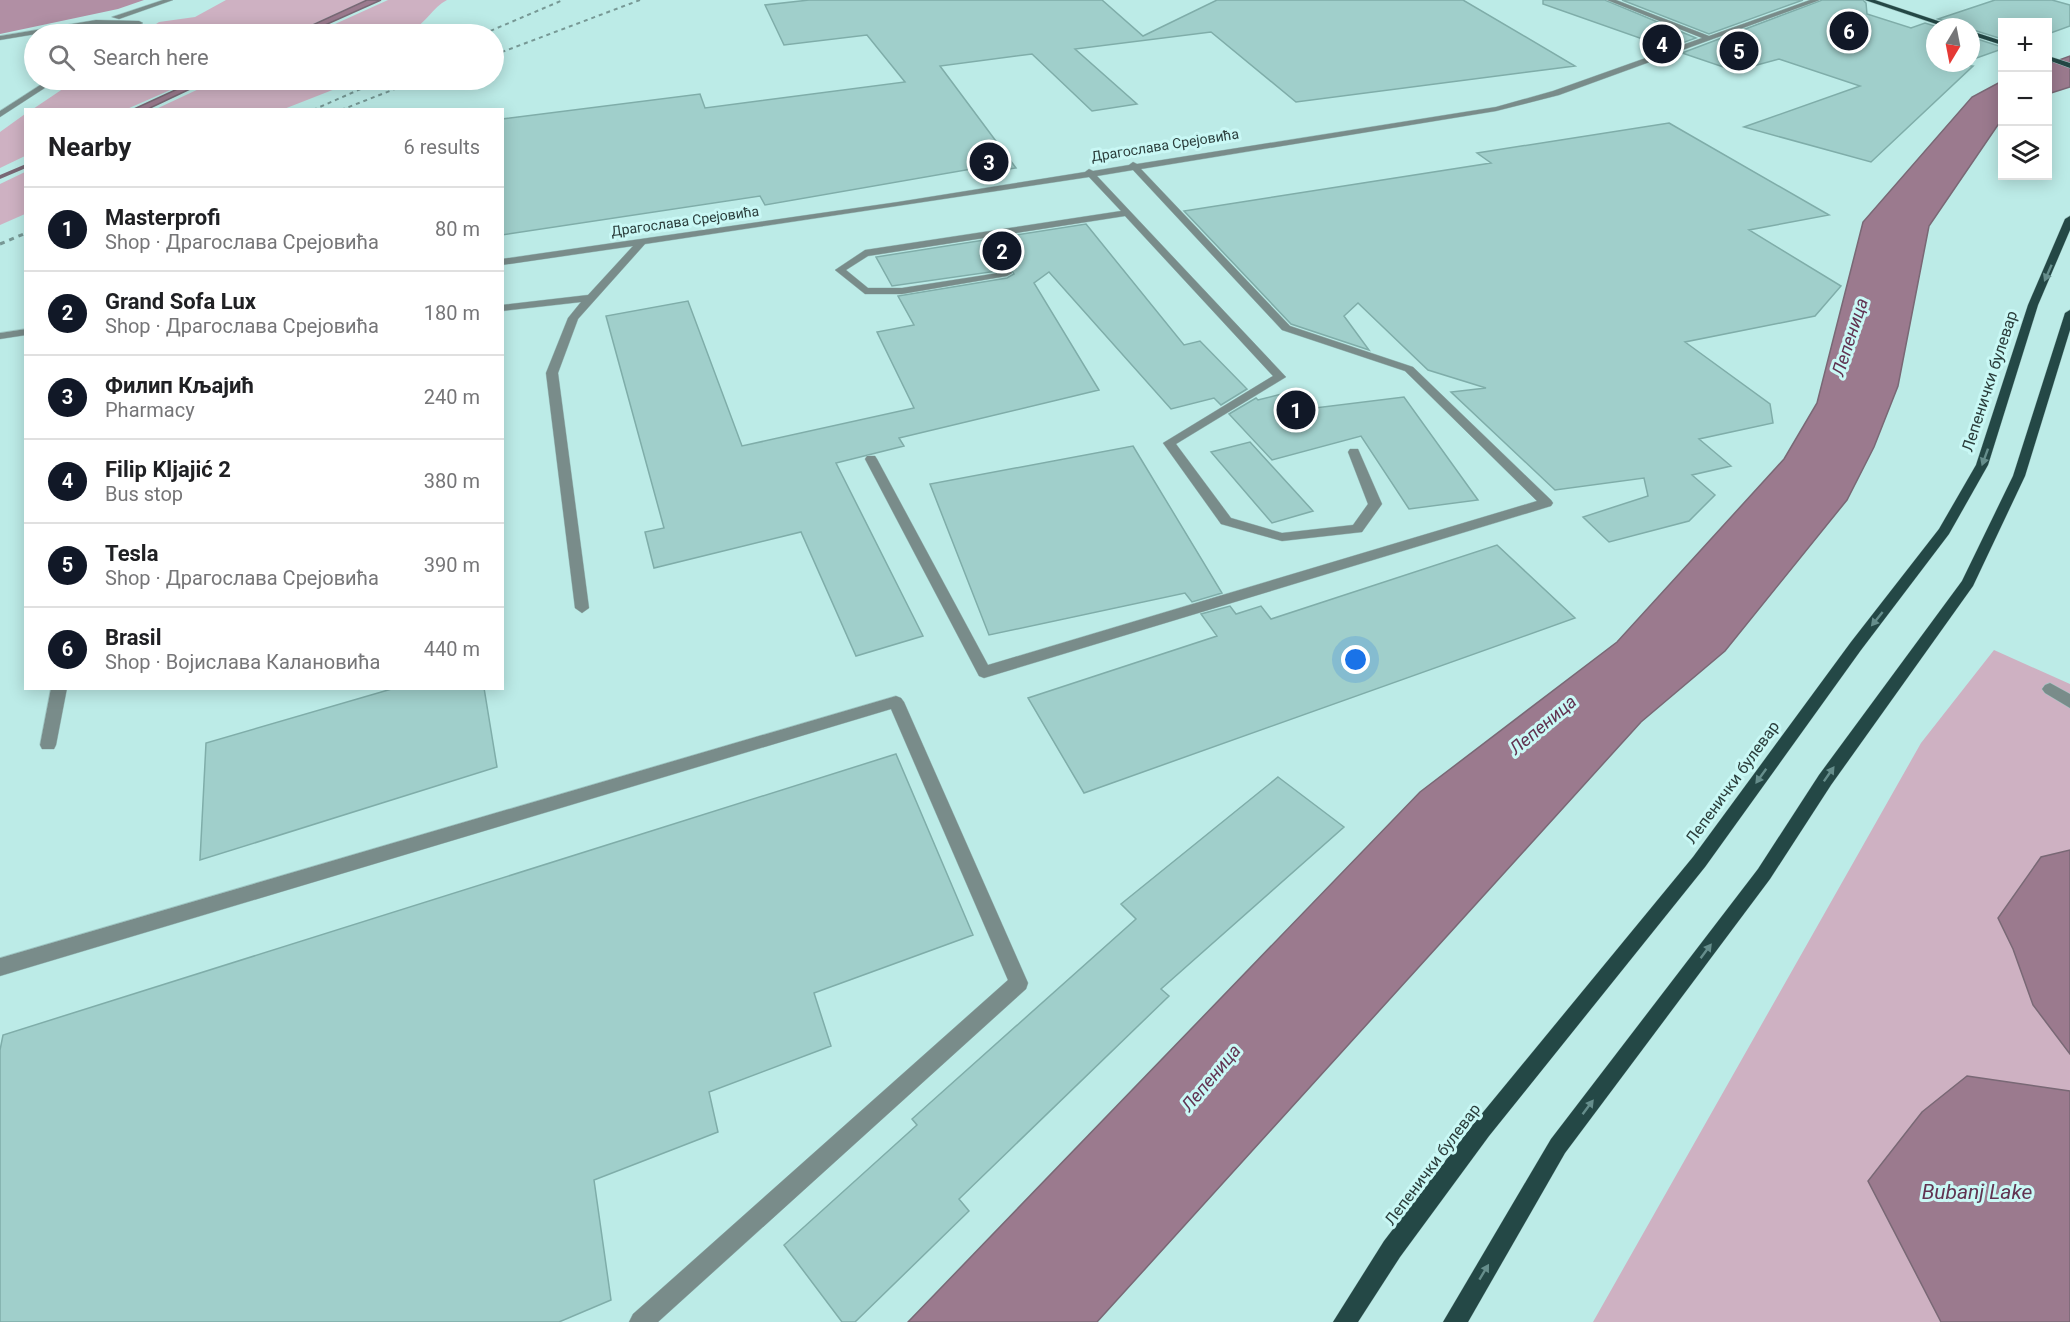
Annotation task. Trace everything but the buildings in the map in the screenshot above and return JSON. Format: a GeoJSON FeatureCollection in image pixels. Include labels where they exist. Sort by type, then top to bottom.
{"type":"FeatureCollection","features":[{"type":"Feature","properties":{"kind":"main road"},"geometry":{"type":"LineString","coordinates":[[1868,0],[1926,19]]}},
{"type":"Feature","properties":{"kind":"main road"},"geometry":{"type":"LineString","coordinates":[[1980,36],[1998,42]]}},
{"type":"Feature","properties":{"kind":"main road"},"geometry":{"type":"LineString","coordinates":[[2052,59],[2070,66]]}},
{"type":"Feature","properties":{"kind":"main road","name":"Лепенички булевар"},"geometry":{"type":"LineString","coordinates":[[1345,1322],[1392,1249],[1475,1139],[1699,862],[1856,646],[1944,531],[1982,465],[2034,305],[2070,219]]}},
{"type":"Feature","properties":{"kind":"main road"},"geometry":{"type":"LineString","coordinates":[[1455,1322],[1558,1146],[1764,874],[1825,780],[1968,583],[2019,476],[2070,313]]}},
{"type":"Feature","properties":{"kind":"street"},"geometry":{"type":"LineString","coordinates":[[83,24],[171,0]]}},
{"type":"Feature","properties":{"kind":"street"},"geometry":{"type":"LineString","coordinates":[[96,22],[139,23],[171,0]]}},
{"type":"Feature","properties":{"kind":"street"},"geometry":{"type":"LineString","coordinates":[[1610,0],[1708,38]]}},
{"type":"Feature","properties":{"kind":"street","name":"Драгослава Срејовића"},"geometry":{"type":"LineString","coordinates":[[504,262],[898,205],[1089,172],[1507,106],[1556,93],[1817,0]]}},
{"type":"Feature","properties":{"kind":"street"},"geometry":{"type":"LineString","coordinates":[[0,38],[24,34]]}},
{"type":"Feature","properties":{"kind":"street"},"geometry":{"type":"LineString","coordinates":[[0,115],[38,90]]}},
{"type":"Feature","properties":{"kind":"street"},"geometry":{"type":"LineString","coordinates":[[872,459],[984,672],[1546,503],[1409,369],[1286,328],[1133,165]]}},
{"type":"Feature","properties":{"kind":"street"},"geometry":{"type":"LineString","coordinates":[[1089,172],[1280,377],[1169,443],[1226,521],[1282,537],[1358,529],[1374,504],[1354,452]]}},
{"type":"Feature","properties":{"kind":"street"},"geometry":{"type":"LineString","coordinates":[[1007,273],[902,291],[865,291],[840,270],[865,253],[1129,213]]}},
{"type":"Feature","properties":{"kind":"street"},"geometry":{"type":"LineString","coordinates":[[582,608],[552,373],[573,318],[642,242]]}},
{"type":"Feature","properties":{"kind":"street"},"geometry":{"type":"LineString","coordinates":[[504,308],[592,298]]}},
{"type":"Feature","properties":{"kind":"street"},"geometry":{"type":"LineString","coordinates":[[0,336],[24,332]]}},
{"type":"Feature","properties":{"kind":"street"},"geometry":{"type":"LineString","coordinates":[[2050,689],[2070,702]]}},
{"type":"Feature","properties":{"kind":"street"},"geometry":{"type":"LineString","coordinates":[[48,745],[59,690]]}},
{"type":"Feature","properties":{"kind":"street"},"geometry":{"type":"LineString","coordinates":[[0,967],[896,702],[1019,983],[641,1322]]}},
{"type":"Feature","properties":{"kind":"shaded area"},"geometry":{"type":"Polygon","coordinates":[[[0,0],[144,0],[118,9],[47,24],[24,24],[24,29],[0,34],[0,0]]]}},
{"type":"Feature","properties":{"kind":"shaded area"},"geometry":{"type":"Polygon","coordinates":[[[226,0],[366,0],[313,24],[156,24],[195,17],[226,0]]]}},
{"type":"Feature","properties":{"kind":"shaded area"},"geometry":{"type":"Polygon","coordinates":[[[388,0],[447,0],[420,24],[335,24],[388,0]]]}},
{"type":"Feature","properties":{"kind":"shaded area"},"geometry":{"type":"Polygon","coordinates":[[[61,90],[170,90],[129,108],[34,108],[61,90]]]}},
{"type":"Feature","properties":{"kind":"shaded area"},"geometry":{"type":"Polygon","coordinates":[[[197,90],[332,90],[287,108],[158,108],[197,90]]]}},
{"type":"Feature","properties":{"kind":"shaded area"},"geometry":{"type":"Polygon","coordinates":[[[24,115],[24,156],[0,168],[0,132],[24,115]]]}},
{"type":"Feature","properties":{"kind":"shaded area"},"geometry":{"type":"Polygon","coordinates":[[[24,172],[24,214],[0,225],[0,184],[24,172]]]}},
{"type":"Feature","properties":{"kind":"shaded area"},"geometry":{"type":"Polygon","coordinates":[[[1994,650],[2070,684],[2070,850],[2041,857],[1998,918],[2013,949],[2033,1005],[2070,1054],[2070,1091],[1967,1076],[1868,1181],[1941,1322],[1593,1322],[1921,743],[1994,650]]]}},
{"type":"Feature","properties":{"kind":"water"},"geometry":{"type":"Polygon","coordinates":[[[367,0],[381,0],[327,24],[315,24],[367,0]]]}},
{"type":"Feature","properties":{"kind":"water"},"geometry":{"type":"Polygon","coordinates":[[[2070,56],[2070,87],[2052,93],[2052,63],[2070,56]]]}},
{"type":"Feature","properties":{"kind":"water","name":"Лепеница"},"geometry":{"type":"Polygon","coordinates":[[[1998,83],[1998,125],[1929,226],[1898,386],[1874,447],[1847,500],[1725,651],[1641,722],[1097,1322],[908,1322],[1420,792],[1617,642],[1784,459],[1817,403],[1863,222],[1972,97],[1998,83]]]}},
{"type":"Feature","properties":{"kind":"water"},"geometry":{"type":"Polygon","coordinates":[[[175,90],[188,90],[150,108],[136,108],[175,90]]]}},
{"type":"Feature","properties":{"kind":"water"},"geometry":{"type":"Polygon","coordinates":[[[2070,850],[2070,1054],[2033,1005],[2013,949],[1998,918],[2041,857],[2070,850]]]}},
{"type":"Feature","properties":{"kind":"water","name":"Bubanj Lake"},"geometry":{"type":"Polygon","coordinates":[[[1967,1076],[2070,1091],[2070,1322],[1941,1322],[1868,1181],[1922,1112],[1967,1076]]]}},
{"type":"Feature","properties":{"kind":"waterway"},"geometry":{"type":"LineString","coordinates":[[0,177],[24,167]]}},
{"type":"Feature","properties":{"kind":"railway"},"geometry":{"type":"LineString","coordinates":[[504,25],[563,0]]}},
{"type":"Feature","properties":{"kind":"railway"},"geometry":{"type":"LineString","coordinates":[[504,51],[640,0]]}},
{"type":"Feature","properties":{"kind":"railway"},"geometry":{"type":"LineString","coordinates":[[318,108],[358,90]]}},
{"type":"Feature","properties":{"kind":"railway"},"geometry":{"type":"LineString","coordinates":[[346,108],[392,90]]}},
{"type":"Feature","properties":{"kind":"railway"},"geometry":{"type":"LineString","coordinates":[[0,244],[24,234]]}},
{"type":"Feature","properties":{"kind":"place","name":"Brasil"},"geometry":{"type":"Point","coordinates":[1849,31]}},
{"type":"Feature","properties":{"kind":"place","name":"Filip Kljajić 2"},"geometry":{"type":"Point","coordinates":[1662,44]}},
{"type":"Feature","properties":{"kind":"place","name":"Tesla"},"geometry":{"type":"Point","coordinates":[1739,51]}},
{"type":"Feature","properties":{"kind":"place","name":"Филип Кљајић"},"geometry":{"type":"Point","coordinates":[989,162]}},
{"type":"Feature","properties":{"kind":"place","name":"Grand Sofa Lux"},"geometry":{"type":"Point","coordinates":[1002,251]}},
{"type":"Feature","properties":{"kind":"place","name":"Masterprofi"},"geometry":{"type":"Point","coordinates":[1296,410]}}]}
